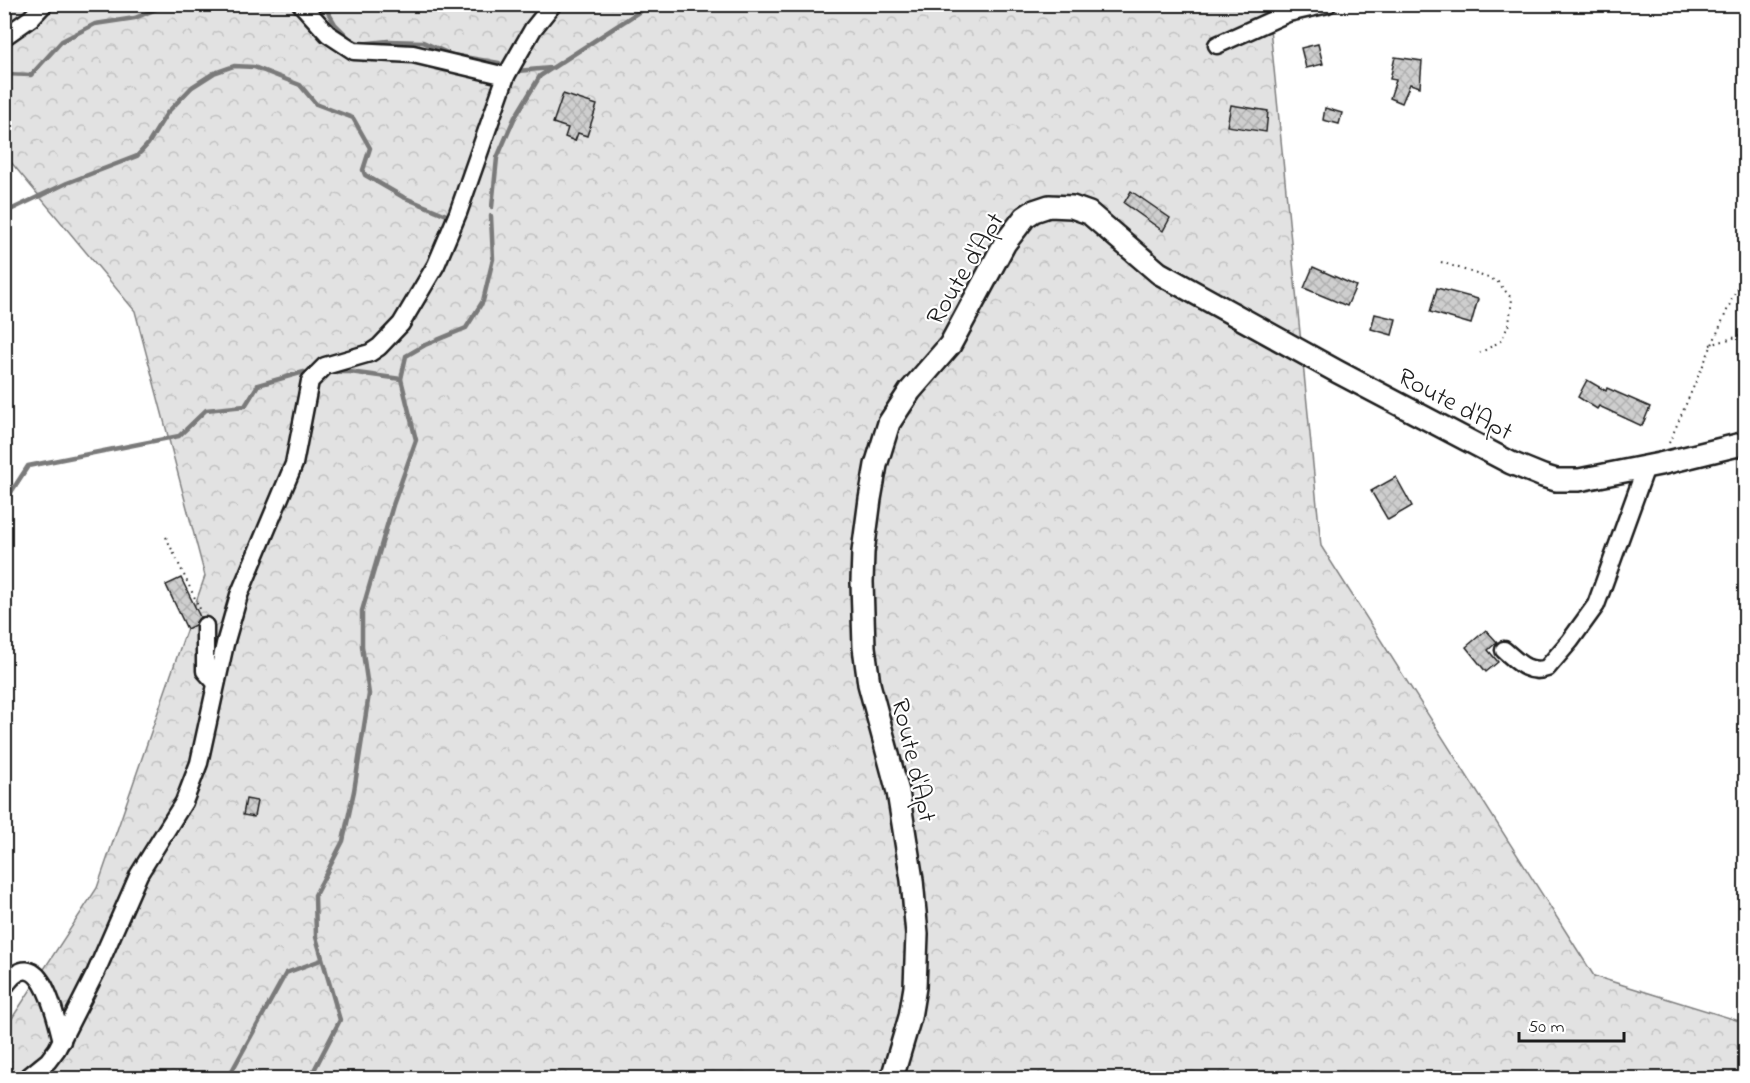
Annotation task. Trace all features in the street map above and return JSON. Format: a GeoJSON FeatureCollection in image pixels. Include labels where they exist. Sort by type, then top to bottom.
{"type":"FeatureCollection","features":[{"type":"Feature","properties":{"kind":"main road","name":"Route d'Apt"},"geometry":{"type":"LineString","coordinates":[[892,1078],[912,1007],[917,934],[912,880],[898,792],[869,684],[864,647],[862,572],[870,499],[876,465],[889,423],[910,391],[950,345],[1005,243],[1025,218],[1034,211],[1049,206],[1072,207],[1089,213],[1160,273],[1338,372],[1511,463],[1543,476],[1556,480],[1579,480],[1746,443]]}},
{"type":"Feature","properties":{"kind":"street"},"geometry":{"type":"LineString","coordinates":[[4,36],[31,18],[44,4]]}},
{"type":"Feature","properties":{"kind":"street"},"geometry":{"type":"LineString","coordinates":[[301,4],[327,34],[354,51],[413,54],[506,76]]}},
{"type":"Feature","properties":{"kind":"street"},"geometry":{"type":"LineString","coordinates":[[27,1078],[48,1061],[62,1041],[96,972],[139,874],[184,802],[199,763],[225,644],[239,595],[294,464],[310,381],[325,366],[370,353],[379,347],[407,315],[436,266],[458,213],[506,76],[533,29],[553,4]]}},
{"type":"Feature","properties":{"kind":"street"},"geometry":{"type":"LineString","coordinates":[[1217,45],[1288,13],[1328,4]]}},
{"type":"Feature","properties":{"kind":"street"},"geometry":{"type":"LineString","coordinates":[[1504,650],[1522,666],[1530,670],[1542,670],[1547,668],[1570,641],[1596,604],[1653,465]]}},
{"type":"Feature","properties":{"kind":"street"},"geometry":{"type":"LineString","coordinates":[[205,626],[205,671],[216,683]]}},
{"type":"Feature","properties":{"kind":"street"},"geometry":{"type":"LineString","coordinates":[[5,986],[20,970],[34,974],[51,999],[62,1041]]}},
{"type":"Feature","properties":{"kind":"path"},"geometry":{"type":"LineString","coordinates":[[1441,262],[1497,281],[1512,299],[1509,324],[1501,341],[1480,353]]}},
{"type":"Feature","properties":{"kind":"path"},"geometry":{"type":"LineString","coordinates":[[1653,465],[1746,267]]}},
{"type":"Feature","properties":{"kind":"path"},"geometry":{"type":"LineString","coordinates":[[1710,345],[1746,334]]}},
{"type":"Feature","properties":{"kind":"path"},"geometry":{"type":"LineString","coordinates":[[166,537],[188,579],[203,614],[205,626]]}},
{"type":"Feature","properties":{"kind":"green space"},"geometry":{"type":"Polygon","coordinates":[[[5,4],[1270,5],[1269,18],[1321,546],[1594,976],[1746,1023],[1745,1078],[5,1078],[5,1029],[97,888],[205,576],[135,311],[5,155],[5,4]]]}},
{"type":"Feature","properties":{"kind":"building"},"geometry":{"type":"Polygon","coordinates":[[[1318,44],[1323,64],[1306,68],[1301,48],[1318,44]]]}},
{"type":"Feature","properties":{"kind":"building"},"geometry":{"type":"Polygon","coordinates":[[[1395,57],[1422,61],[1420,87],[1410,84],[1402,103],[1390,98],[1396,80],[1390,79],[1395,57]]]}},
{"type":"Feature","properties":{"kind":"building"},"geometry":{"type":"Polygon","coordinates":[[[563,94],[597,105],[587,136],[578,133],[575,141],[565,137],[568,128],[553,123],[563,94]]]}},
{"type":"Feature","properties":{"kind":"building"},"geometry":{"type":"Polygon","coordinates":[[[1231,105],[1268,111],[1266,132],[1227,126],[1231,105]]]}},
{"type":"Feature","properties":{"kind":"building"},"geometry":{"type":"Polygon","coordinates":[[[1325,108],[1342,113],[1339,124],[1323,120],[1325,108]]]}},
{"type":"Feature","properties":{"kind":"building"},"geometry":{"type":"Polygon","coordinates":[[[1131,191],[1170,218],[1163,231],[1124,203],[1131,191]]]}},
{"type":"Feature","properties":{"kind":"building"},"geometry":{"type":"Polygon","coordinates":[[[1313,267],[1356,286],[1347,306],[1304,288],[1313,267]]]}},
{"type":"Feature","properties":{"kind":"building"},"geometry":{"type":"Polygon","coordinates":[[[1437,288],[1478,299],[1471,324],[1430,312],[1437,288]]]}},
{"type":"Feature","properties":{"kind":"building"},"geometry":{"type":"Polygon","coordinates":[[[1375,314],[1396,319],[1392,335],[1371,329],[1375,314]]]}},
{"type":"Feature","properties":{"kind":"building"},"geometry":{"type":"Polygon","coordinates":[[[1587,380],[1606,391],[1607,388],[1650,407],[1642,426],[1599,406],[1597,409],[1578,397],[1587,380]]]}},
{"type":"Feature","properties":{"kind":"building"},"geometry":{"type":"Polygon","coordinates":[[[1396,477],[1412,506],[1388,520],[1371,491],[1396,477]]]}},
{"type":"Feature","properties":{"kind":"building"},"geometry":{"type":"Polygon","coordinates":[[[181,578],[200,617],[195,625],[187,629],[166,585],[181,578]]]}},
{"type":"Feature","properties":{"kind":"building"},"geometry":{"type":"Polygon","coordinates":[[[1486,630],[1497,642],[1488,650],[1498,662],[1486,672],[1466,647],[1486,630]]]}},
{"type":"Feature","properties":{"kind":"building"},"geometry":{"type":"Polygon","coordinates":[[[246,799],[257,801],[254,817],[243,815],[246,799]]]}},
{"type":"Feature","properties":{"kind":"waterway"},"geometry":{"type":"LineString","coordinates":[[4,74],[31,75],[62,41],[95,24],[135,18],[168,4]]}},
{"type":"Feature","properties":{"kind":"waterway"},"geometry":{"type":"LineString","coordinates":[[323,4],[335,24],[350,39],[360,44],[388,41],[423,42],[452,55],[499,63]]}},
{"type":"Feature","properties":{"kind":"waterway"},"geometry":{"type":"LineString","coordinates":[[492,207],[497,158],[514,119],[540,76],[651,4]]}},
{"type":"Feature","properties":{"kind":"waterway"},"geometry":{"type":"LineString","coordinates":[[4,213],[67,183],[137,156],[148,144],[167,113],[192,87],[214,73],[234,66],[254,67],[300,85],[316,104],[353,118],[370,148],[363,170],[365,175],[403,197],[449,216]]}},
{"type":"Feature","properties":{"kind":"waterway"},"geometry":{"type":"LineString","coordinates":[[517,71],[551,68]]}},
{"type":"Feature","properties":{"kind":"waterway"},"geometry":{"type":"LineString","coordinates":[[310,1078],[340,1020],[316,937],[315,895],[343,841],[354,791],[369,694],[362,646],[362,611],[393,505],[416,440],[401,379],[406,356],[425,345],[466,328],[483,301],[493,259],[491,216]]}},
{"type":"Feature","properties":{"kind":"waterway"},"geometry":{"type":"LineString","coordinates":[[4,503],[28,466],[179,436],[206,410],[245,406],[258,385],[304,372]]}},
{"type":"Feature","properties":{"kind":"waterway"},"geometry":{"type":"LineString","coordinates":[[329,372],[350,372],[401,379]]}},
{"type":"Feature","properties":{"kind":"waterway"},"geometry":{"type":"LineString","coordinates":[[228,1078],[286,973],[321,960]]}}]}
